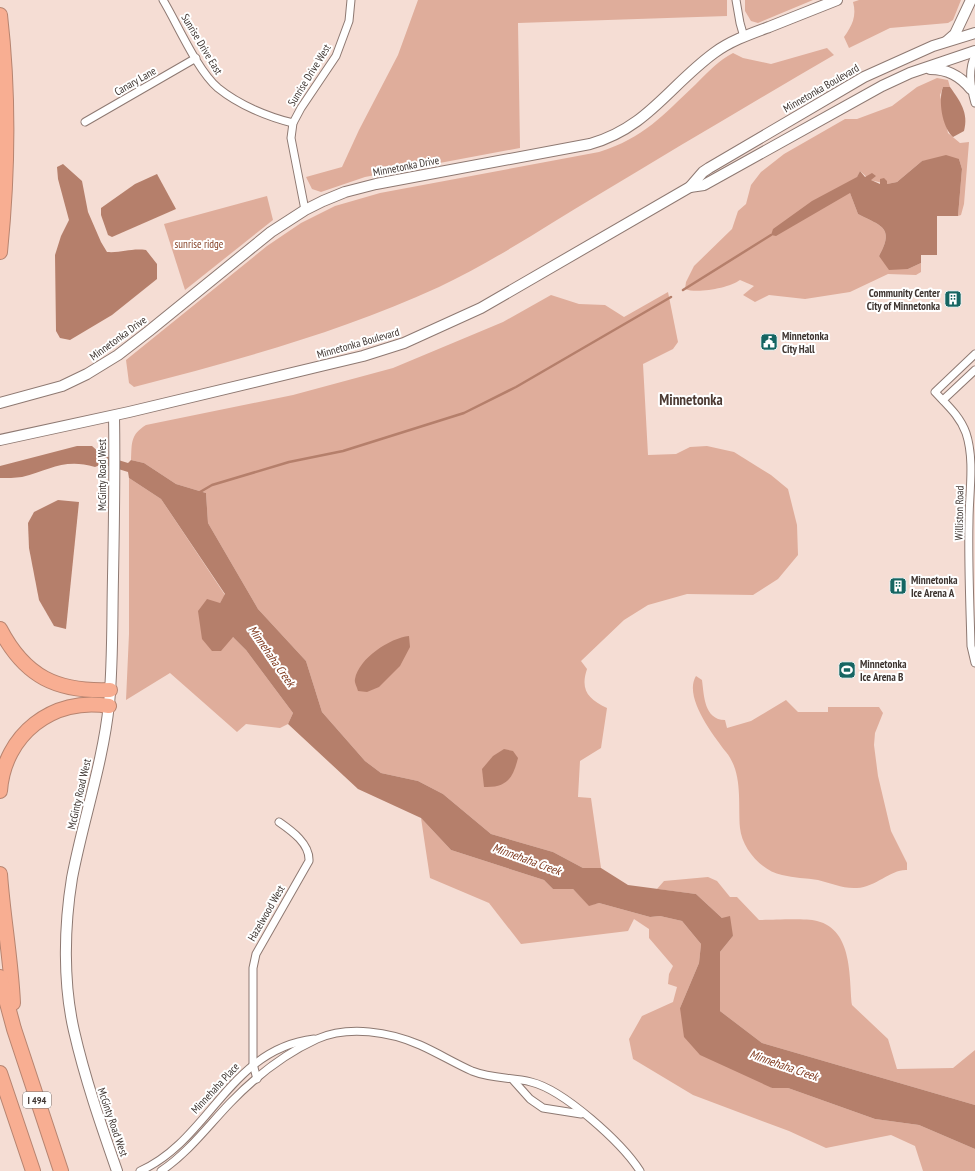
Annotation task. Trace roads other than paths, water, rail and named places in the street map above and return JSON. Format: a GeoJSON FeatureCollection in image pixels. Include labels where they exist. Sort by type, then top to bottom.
{"type":"FeatureCollection","features":[{"type":"Feature","properties":{"kind":"highway"},"geometry":{"type":"LineString","coordinates":[[0,15],[5,71],[6,162],[0,252]]}},
{"type":"Feature","properties":{"kind":"highway"},"geometry":{"type":"LineString","coordinates":[[0,629],[15,653],[43,679],[86,691],[110,690]]}},
{"type":"Feature","properties":{"kind":"highway"},"geometry":{"type":"LineString","coordinates":[[0,792],[7,762],[31,727],[41,718],[67,707],[82,704],[109,706]]}},
{"type":"Feature","properties":{"kind":"highway"},"geometry":{"type":"LineString","coordinates":[[0,874],[4,918],[12,972],[14,1029]]}},
{"type":"Feature","properties":{"kind":"highway","name":"I 494"},"geometry":{"type":"LineString","coordinates":[[0,977],[14,1029],[61,1171]]}},
{"type":"Feature","properties":{"kind":"highway","name":"I 494"},"geometry":{"type":"LineString","coordinates":[[0,1073],[33,1171]]}},
{"type":"Feature","properties":{"kind":"main road","name":"Minnetonka Drive"},"geometry":{"type":"LineString","coordinates":[[0,404],[62,386],[87,374],[118,355],[271,232],[305,210],[345,192],[376,184],[590,144],[608,139],[639,121],[656,108],[691,71],[715,52],[744,36],[837,0]]}},
{"type":"Feature","properties":{"kind":"main road"},"geometry":{"type":"LineString","coordinates":[[947,42],[955,34],[971,0]]}},
{"type":"Feature","properties":{"kind":"main road","name":"Minnetonka Boulevard"},"geometry":{"type":"LineString","coordinates":[[0,440],[114,416],[363,356],[404,343],[481,308],[690,187],[709,168],[825,98],[893,64],[947,42],[975,33]]}},
{"type":"Feature","properties":{"kind":"main road","name":"Minnetonka Boulevard"},"geometry":{"type":"LineString","coordinates":[[690,187],[704,185],[863,96],[897,79],[924,68],[975,51]]}},
{"type":"Feature","properties":{"kind":"main road"},"geometry":{"type":"LineString","coordinates":[[924,68],[948,71],[956,75],[971,89]]}},
{"type":"Feature","properties":{"kind":"main road","name":"McGinty Road West"},"geometry":{"type":"LineString","coordinates":[[114,416],[115,478],[109,706],[97,772],[72,878],[68,916],[67,954],[68,991],[74,1029],[91,1095],[117,1171]]}},
{"type":"Feature","properties":{"kind":"street","name":"Sunrise Drive East"},"geometry":{"type":"LineString","coordinates":[[163,0],[209,79],[230,96],[260,111],[293,123]]}},
{"type":"Feature","properties":{"kind":"street","name":"Sunrise Drive West"},"geometry":{"type":"LineString","coordinates":[[305,210],[291,138],[293,123],[301,108],[336,56],[349,20],[351,0]]}},
{"type":"Feature","properties":{"kind":"street"},"geometry":{"type":"LineString","coordinates":[[736,0],[744,36]]}},
{"type":"Feature","properties":{"kind":"street"},"geometry":{"type":"LineString","coordinates":[[975,56],[973,60],[971,89],[975,103]]}},
{"type":"Feature","properties":{"kind":"street","name":"Canary Lane"},"geometry":{"type":"LineString","coordinates":[[85,122],[196,58]]}},
{"type":"Feature","properties":{"kind":"street","name":"Williston Road"},"geometry":{"type":"LineString","coordinates":[[975,354],[935,392],[962,423],[969,443],[971,460],[972,573],[970,635],[975,663]]}},
{"type":"Feature","properties":{"kind":"street"},"geometry":{"type":"LineString","coordinates":[[943,400],[975,370]]}},
{"type":"Feature","properties":{"kind":"street","name":"Hazelwood West"},"geometry":{"type":"LineString","coordinates":[[257,1079],[252,1064],[253,968],[256,954],[309,861],[310,853],[297,836],[279,822]]}},
{"type":"Feature","properties":{"kind":"street","name":"Minnehaha Place"},"geometry":{"type":"LineString","coordinates":[[161,1171],[175,1162],[231,1102],[276,1062],[332,1033],[352,1031],[389,1036],[420,1045],[472,1071],[492,1077],[531,1082],[543,1086],[584,1114],[621,1145],[640,1171]]}},
{"type":"Feature","properties":{"kind":"street","name":"Minnehaha Place"},"geometry":{"type":"LineString","coordinates":[[140,1171],[158,1162],[180,1144],[252,1064],[269,1053],[300,1041],[318,1039]]}},
{"type":"Feature","properties":{"kind":"street"},"geometry":{"type":"LineString","coordinates":[[513,1080],[530,1099],[543,1108],[584,1114]]}},
{"type":"Feature","properties":{"kind":"water"},"geometry":{"type":"Polygon","coordinates":[[[943,87],[950,87],[963,108],[965,118],[964,131],[953,137],[946,127],[942,113],[941,99],[943,87]]]}},
{"type":"Feature","properties":{"kind":"water"},"geometry":{"type":"Polygon","coordinates":[[[946,155],[959,159],[962,169],[958,216],[937,216],[937,255],[921,255],[921,263],[908,269],[889,270],[879,256],[886,239],[883,229],[879,225],[858,214],[850,193],[776,236],[771,235],[773,229],[812,201],[857,177],[860,171],[865,177],[872,173],[876,176],[871,180],[880,184],[880,179],[884,178],[887,181],[887,184],[897,182],[922,161],[946,155]]]}},
{"type":"Feature","properties":{"kind":"water"},"geometry":{"type":"Polygon","coordinates":[[[63,164],[82,181],[88,212],[107,252],[146,250],[157,264],[157,279],[112,315],[70,340],[60,338],[56,331],[55,255],[61,236],[69,220],[58,179],[57,167],[63,164]]]}},
{"type":"Feature","properties":{"kind":"water"},"geometry":{"type":"Polygon","coordinates":[[[157,174],[176,209],[112,237],[108,235],[101,215],[101,208],[135,184],[157,174]]]}},
{"type":"Feature","properties":{"kind":"water","name":"Minnehaha Creek"},"geometry":{"type":"Polygon","coordinates":[[[77,446],[92,446],[102,455],[128,463],[131,460],[144,463],[176,484],[206,493],[208,523],[258,609],[306,661],[322,712],[365,761],[381,773],[418,781],[443,794],[491,834],[553,852],[583,868],[601,868],[628,885],[696,894],[722,918],[730,916],[733,936],[720,952],[720,1011],[762,1043],[975,1105],[975,1149],[919,1125],[875,1119],[788,1088],[772,1088],[700,1055],[684,1037],[680,1008],[699,963],[701,944],[682,921],[660,916],[650,917],[599,903],[589,906],[573,889],[553,889],[544,880],[451,850],[421,818],[358,789],[288,724],[293,713],[246,650],[233,637],[221,651],[212,651],[202,639],[198,611],[207,599],[220,603],[225,594],[161,499],[129,478],[128,472],[102,464],[95,467],[66,464],[22,477],[0,478],[0,466],[77,446]]]}},
{"type":"Feature","properties":{"kind":"water"},"geometry":{"type":"Polygon","coordinates":[[[58,500],[79,502],[66,629],[54,626],[39,600],[29,548],[28,523],[34,512],[58,500]]]}},
{"type":"Feature","properties":{"kind":"water"},"geometry":{"type":"Polygon","coordinates":[[[409,636],[410,647],[400,666],[379,687],[367,692],[358,691],[355,679],[362,664],[376,650],[393,641],[409,636]]]}},
{"type":"Feature","properties":{"kind":"water"},"geometry":{"type":"Polygon","coordinates":[[[504,749],[513,751],[518,758],[514,771],[504,784],[484,787],[482,769],[493,756],[504,749]]]}},
{"type":"Feature","properties":{"kind":"waterway"},"geometry":{"type":"LineString","coordinates":[[683,290],[771,235]]}},
{"type":"Feature","properties":{"kind":"waterway"},"geometry":{"type":"LineString","coordinates":[[200,492],[212,485],[289,462],[343,451],[464,413],[516,387],[671,297]]}},
{"type":"Feature","properties":{"kind":"place","name":"Community Center City of Minnetonka"},"geometry":{"type":"Point","coordinates":[953,299]}},
{"type":"Feature","properties":{"kind":"place","name":"Minnetonka City Hall"},"geometry":{"type":"Point","coordinates":[769,342]}},
{"type":"Feature","properties":{"kind":"place","name":"Minnetonka Ice Arena A"},"geometry":{"type":"Point","coordinates":[898,586]}},
{"type":"Feature","properties":{"kind":"place","name":"Minnetonka Ice Arena B"},"geometry":{"type":"Point","coordinates":[847,670]}},
{"type":"Feature","properties":{"kind":"district","name":"Minnetonka"},"geometry":{"type":"Point","coordinates":[691,399]}},
{"type":"Feature","properties":{"kind":"park label","name":"sunrise ridge"},"geometry":{"type":"Point","coordinates":[199,244]}}]}
